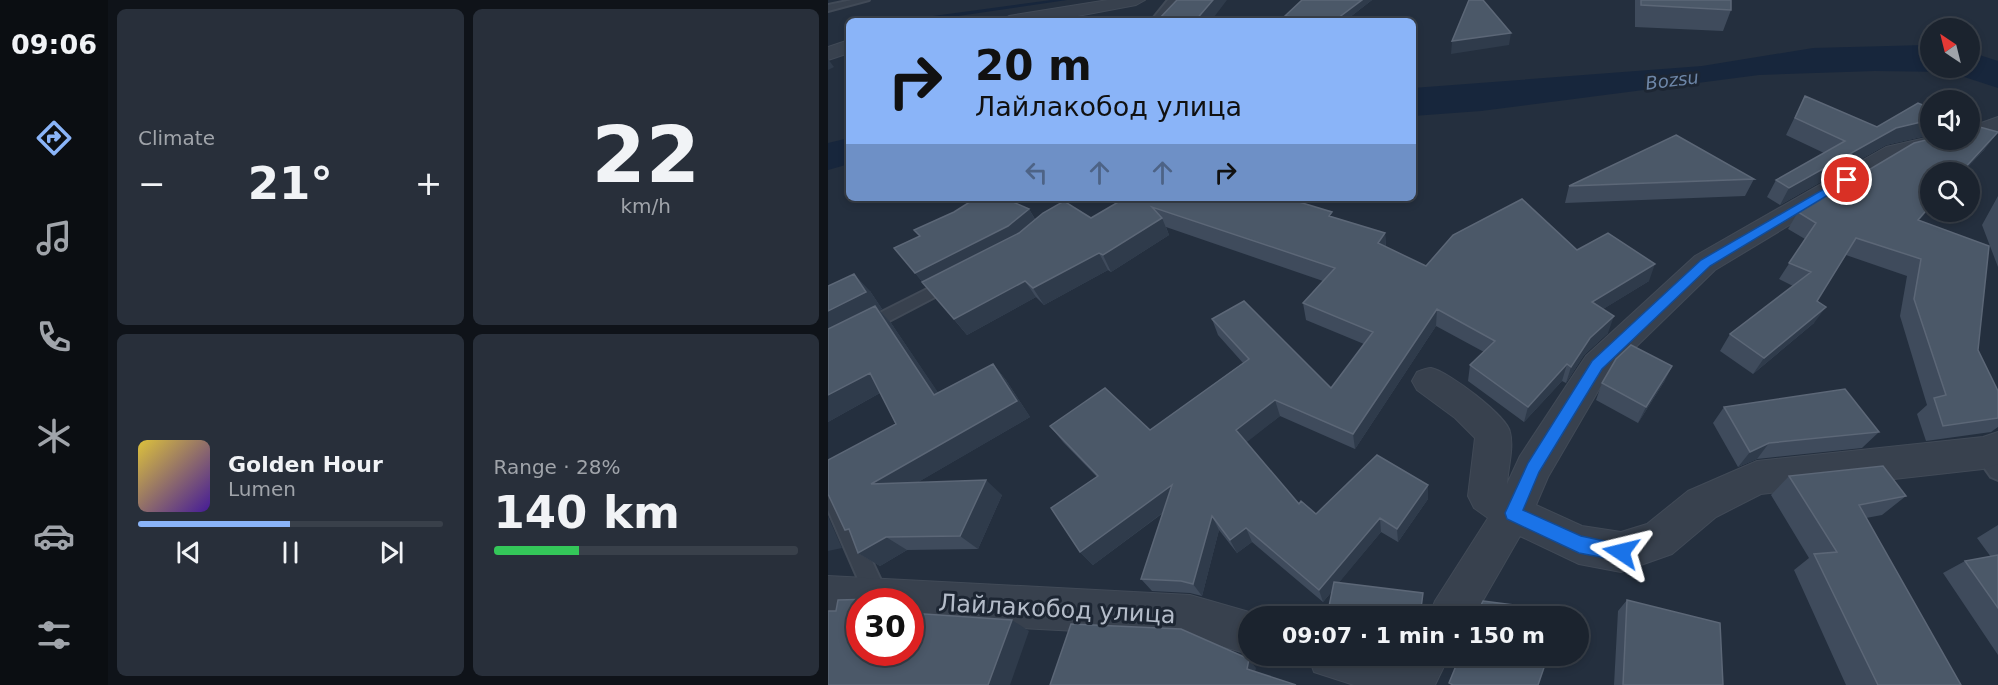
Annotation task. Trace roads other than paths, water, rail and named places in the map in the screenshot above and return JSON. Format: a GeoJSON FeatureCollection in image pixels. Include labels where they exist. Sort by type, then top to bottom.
{"type":"FeatureCollection","features":[{"type":"Feature","properties":{"kind":"street"},"geometry":{"type":"LineString","coordinates":[[1035,18],[1136,0]]}},
{"type":"Feature","properties":{"kind":"street"},"geometry":{"type":"LineString","coordinates":[[828,54],[846,47]]}},
{"type":"Feature","properties":{"kind":"street"},"geometry":{"type":"LineString","coordinates":[[1980,131],[1998,124]]}},
{"type":"Feature","properties":{"kind":"street"},"geometry":{"type":"LineString","coordinates":[[1456,606],[1513,513],[1533,468],[1597,365],[1705,263],[1894,152],[1920,147]]}},
{"type":"Feature","properties":{"kind":"street"},"geometry":{"type":"LineString","coordinates":[[1429,381],[1467,408],[1493,433],[1487,496],[1513,513],[1579,545],[1621,552],[1658,540],[1702,504],[1757,478],[1993,457]]}},
{"type":"Feature","properties":{"kind":"street","name":"Лайлакобод улица"},"geometry":{"type":"LineString","coordinates":[[828,597],[846,598]]}},
{"type":"Feature","properties":{"kind":"street","name":"Лайлакобод улица"},"geometry":{"type":"LineString","coordinates":[[924,602],[1190,616],[1238,629]]}},
{"type":"Feature","properties":{"kind":"street"},"geometry":{"type":"LineString","coordinates":[[1381,666],[1416,673]]}},
{"type":"Feature","properties":{"kind":"lane"},"geometry":{"type":"LineString","coordinates":[[828,8],[864,0]]}},
{"type":"Feature","properties":{"kind":"lane"},"geometry":{"type":"LineString","coordinates":[[1158,18],[1173,0]]}},
{"type":"Feature","properties":{"kind":"lane"},"geometry":{"type":"LineString","coordinates":[[828,347],[962,277]]}},
{"type":"Feature","properties":{"kind":"lane"},"geometry":{"type":"LineString","coordinates":[[828,488],[873,588]]}},
{"type":"Feature","properties":{"kind":"water","name":"Bozsu"},"geometry":{"type":"Polygon","coordinates":[[[1920,45],[1920,72],[1759,75],[1481,111],[1416,116],[1416,88],[1702,66],[1813,48],[1920,45]]]}},
{"type":"Feature","properties":{"kind":"water","name":"Bozsu"},"geometry":{"type":"Polygon","coordinates":[[[1980,55],[1998,61],[1998,88],[1967,78],[1980,78],[1980,55]]]}},
{"type":"Feature","properties":{"kind":"water"},"geometry":{"type":"Polygon","coordinates":[[[846,139],[846,165],[828,170],[828,143],[846,139]]]}},
{"type":"Feature","properties":{"kind":"waterway"},"geometry":{"type":"LineString","coordinates":[[933,18],[1064,0]]}}]}
